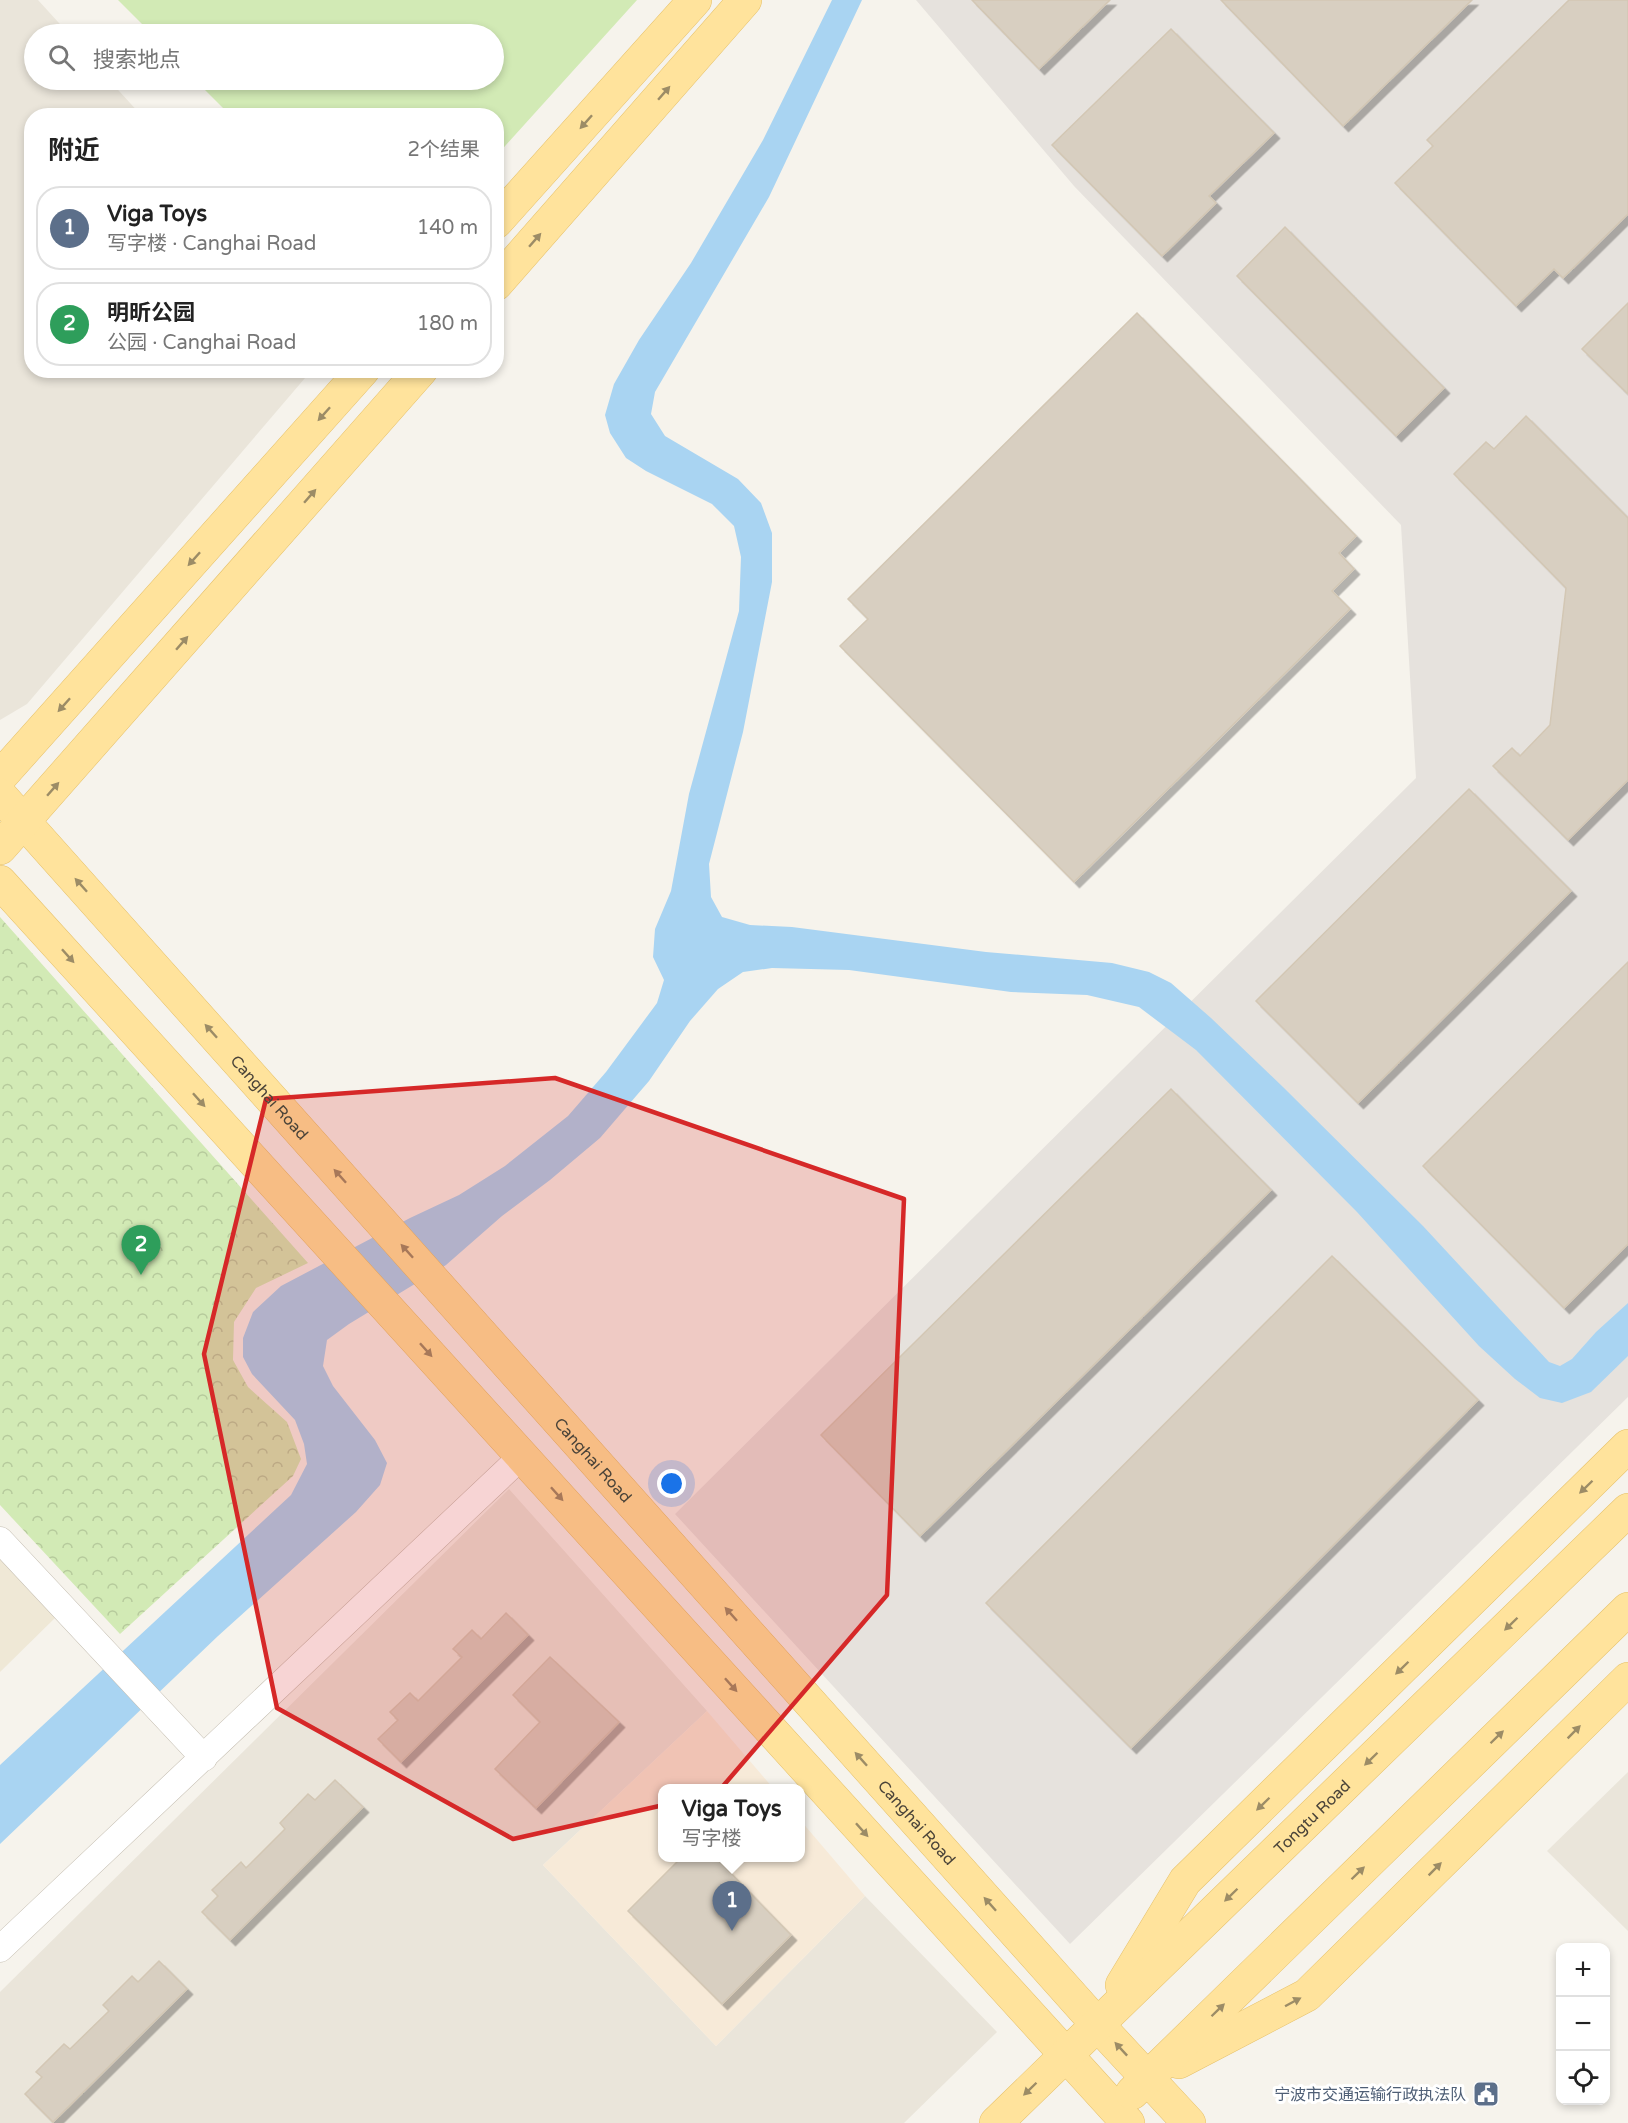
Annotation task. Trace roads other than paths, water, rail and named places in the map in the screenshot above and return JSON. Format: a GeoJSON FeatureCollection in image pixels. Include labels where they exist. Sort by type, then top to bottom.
{"type":"FeatureCollection","features":[{"type":"Feature","properties":{"kind":"main road"},"geometry":{"type":"LineString","coordinates":[[504,213],[695,0]]}},
{"type":"Feature","properties":{"kind":"main road"},"geometry":{"type":"LineString","coordinates":[[504,275],[745,0]]}},
{"type":"Feature","properties":{"kind":"main road"},"geometry":{"type":"LineString","coordinates":[[0,777],[356,378]]}},
{"type":"Feature","properties":{"kind":"main road"},"geometry":{"type":"LineString","coordinates":[[0,848],[413,378]]}},
{"type":"Feature","properties":{"kind":"main road","name":"Canghai Road"},"geometry":{"type":"LineString","coordinates":[[0,795],[1097,2024],[1189,2123]]}},
{"type":"Feature","properties":{"kind":"main road"},"geometry":{"type":"LineString","coordinates":[[0,882],[1066,2054],[1114,2118],[1148,2078],[1628,1609]]}},
{"type":"Feature","properties":{"kind":"main road"},"geometry":{"type":"LineString","coordinates":[[1097,2024],[1185,1881],[1628,1446]]}},
{"type":"Feature","properties":{"kind":"main road","name":"Tongtu Road"},"geometry":{"type":"LineString","coordinates":[[996,2123],[1628,1510]]}},
{"type":"Feature","properties":{"kind":"main road"},"geometry":{"type":"LineString","coordinates":[[1435,1636],[1583,1554]]}},
{"type":"Feature","properties":{"kind":"main road"},"geometry":{"type":"LineString","coordinates":[[1148,2078],[1307,1995],[1628,1679]]}},
{"type":"Feature","properties":{"kind":"street"},"geometry":{"type":"LineString","coordinates":[[0,1949],[522,1456]]}},
{"type":"Feature","properties":{"kind":"street"},"geometry":{"type":"LineString","coordinates":[[0,1540],[204,1758]]}},
{"type":"Feature","properties":{"kind":"water"},"geometry":{"type":"Polygon","coordinates":[[[832,0],[862,0],[769,197],[655,392],[651,414],[665,436],[738,479],[761,503],[772,533],[772,582],[743,732],[709,864],[711,897],[722,917],[750,925],[792,927],[986,952],[1112,963],[1149,972],[1171,983],[1283,1087],[1423,1226],[1549,1362],[1560,1366],[1572,1359],[1596,1332],[1628,1303],[1628,1356],[1591,1392],[1562,1403],[1540,1398],[1479,1346],[1357,1212],[1196,1050],[1139,1007],[1087,995],[1011,992],[849,970],[772,968],[743,972],[718,989],[690,1021],[649,1081],[600,1138],[502,1216],[446,1265],[349,1324],[327,1340],[323,1366],[333,1386],[375,1440],[387,1463],[380,1485],[356,1512],[218,1636],[0,1844],[0,1765],[291,1495],[307,1464],[304,1444],[295,1420],[252,1374],[243,1357],[243,1338],[253,1312],[281,1286],[410,1218],[459,1195],[505,1166],[568,1116],[606,1072],[657,1003],[664,980],[653,957],[655,929],[671,891],[689,794],[739,611],[741,557],[734,526],[712,504],[646,471],[626,458],[610,433],[605,415],[614,384],[639,340],[691,263],[763,140],[832,0]]]}},
{"type":"Feature","properties":{"kind":"place","name":"明昕公园"},"geometry":{"type":"Point","coordinates":[141,1275]}},
{"type":"Feature","properties":{"kind":"place","name":"Viga Toys"},"geometry":{"type":"Point","coordinates":[732,1931]}},
{"type":"Feature","properties":{"kind":"place","name":"宁波市交通运输行政执法队"},"geometry":{"type":"Point","coordinates":[1486,2094]}}]}
